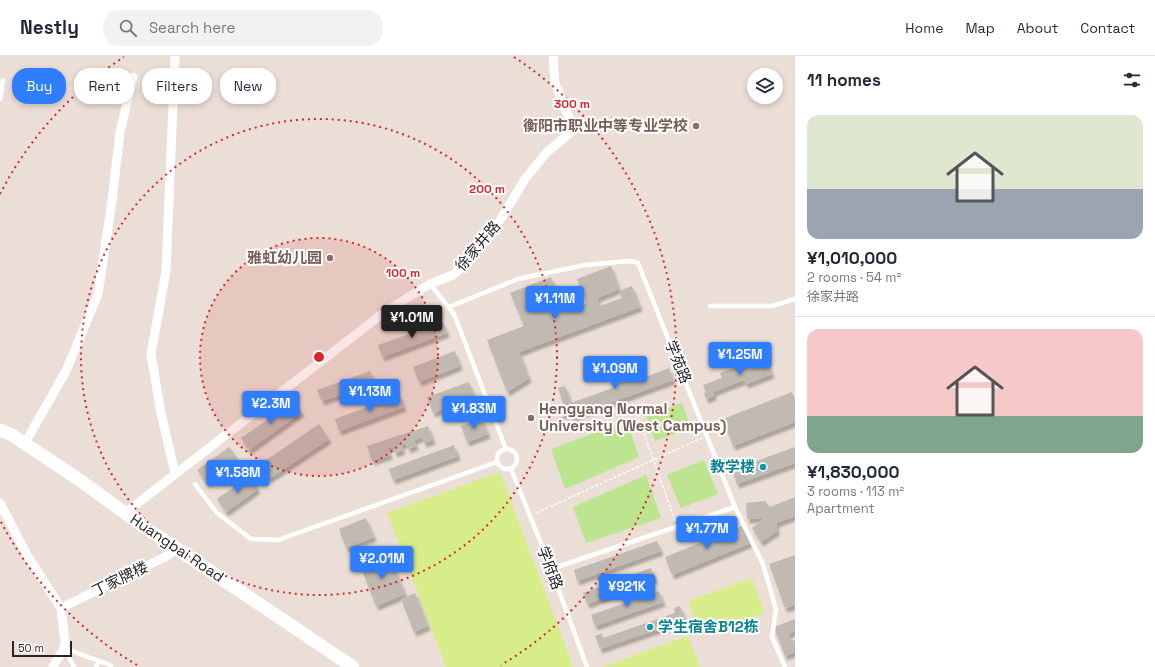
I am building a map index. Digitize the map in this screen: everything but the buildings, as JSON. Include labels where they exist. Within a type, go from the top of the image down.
[{"type":"main road","name":"Huangbai Road","points":[[0,430],[25,443],[81,480],[125,513],[353,667]]},
{"type":"street","points":[[175,56],[166,271],[151,354],[161,413],[175,473]]},
{"type":"street","name":"徐家井路","points":[[125,513],[386,311],[430,284],[454,275],[470,259],[499,222],[525,179],[547,152],[571,132],[573,126],[555,83],[553,56]]},
{"type":"street","points":[[25,443],[66,371],[98,294],[112,201],[120,132],[127,104]]},
{"type":"street","points":[[0,503],[27,555],[61,608],[65,642],[64,648],[53,667]]},
{"type":"street","name":"丁家牌楼","points":[[61,608],[167,556],[177,548]]},
{"type":"lane","points":[[0,99],[3,80]]},
{"type":"lane","name":"学苑路","points":[[449,307],[518,280],[585,265],[630,261],[638,263],[735,507],[762,564],[776,609],[772,637],[785,667]]},
{"type":"lane","points":[[430,284],[454,314],[506,449]]},
{"type":"lane","points":[[710,306],[772,306],[795,298]]},
{"type":"lane","points":[[506,449],[511,449],[517,456],[517,463],[511,469],[501,468],[497,462],[498,454],[502,450],[506,449]]},
{"type":"lane","points":[[196,484],[216,513],[251,539],[278,540],[497,462]]},
{"type":"lane","name":"学府路","points":[[511,469],[551,569],[587,667]]},
{"type":"lane","points":[[551,569],[735,507]]},
{"type":"lane","points":[[64,648],[110,665],[111,667]]},
{"type":"lane","points":[[64,648],[74,667]]},
{"type":"lane","points":[[96,667],[99,661]]},
{"type":"path","points":[[634,405],[677,526]]},
{"type":"path","points":[[530,515],[707,436]]},
{"type":"green space","points":[[682,403],[691,428],[655,441],[646,416]]},
{"type":"green space","points":[[627,421],[639,457],[565,489],[551,449]]},
{"type":"green space","points":[[704,460],[718,494],[681,508],[667,475]]},
{"type":"green space","points":[[500,472],[573,666],[571,667],[446,667],[387,513]]},
{"type":"green space","points":[[646,475],[661,518],[586,543],[573,507]]},
{"type":"green space","points":[[752,578],[765,613],[701,636],[688,601]]},
{"type":"green space","points":[[688,636],[700,667],[602,667]]},
{"type":"place","name":"衡阳市职业中等专业学校","points":[[696,126]]},
{"type":"place","name":"雅虹幼儿园","points":[[330,258]]},
{"type":"place","name":"Hengyang Normal University (West Campus)","points":[[531,418]]},
{"type":"place","name":"教学楼","points":[[763,467]]},
{"type":"place","name":"学生宿舍B12栋","points":[[650,627]]}]
